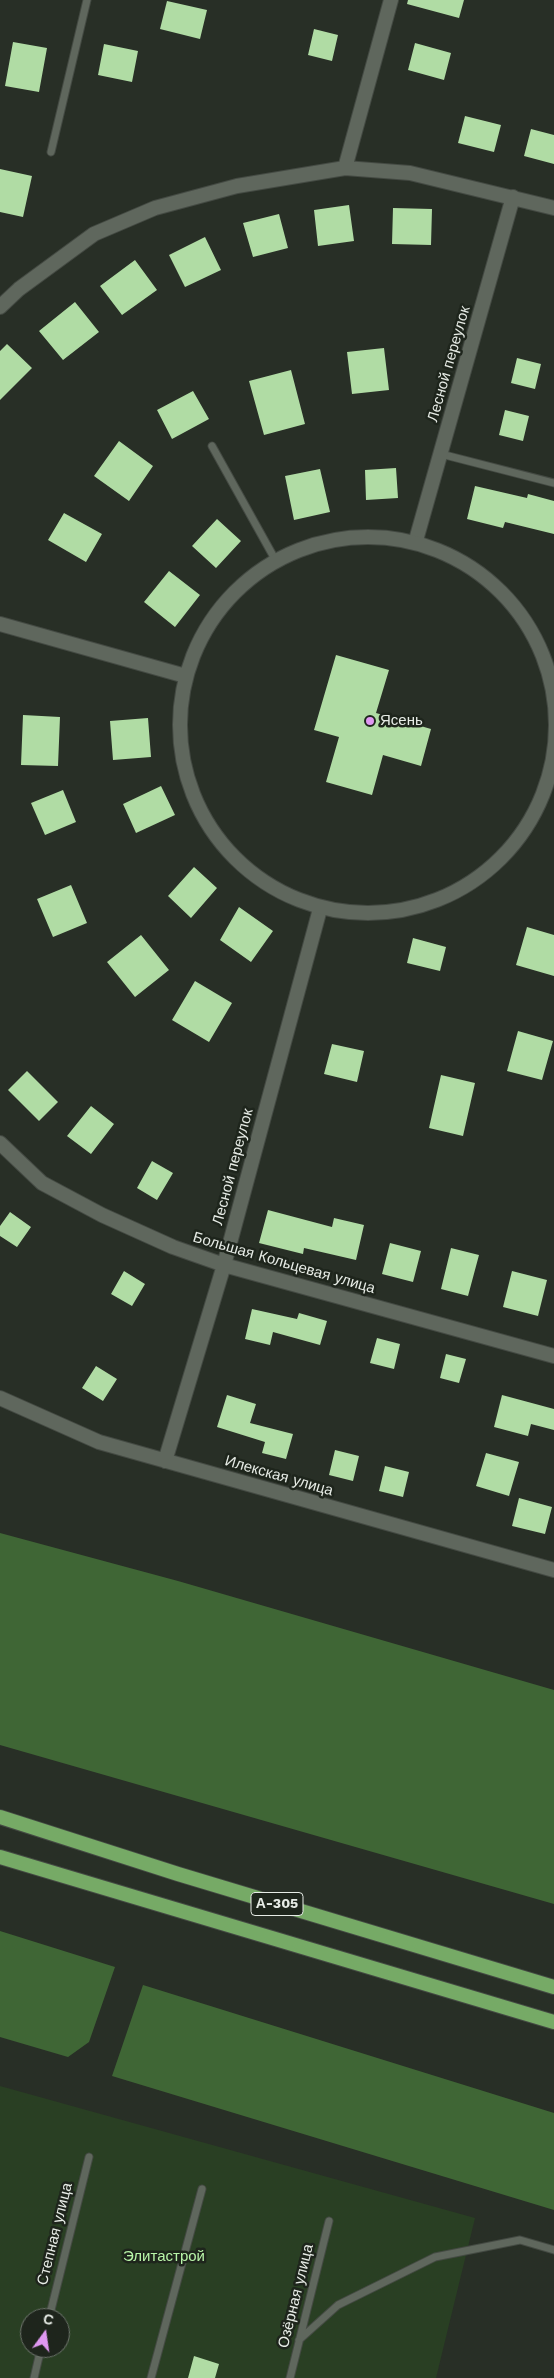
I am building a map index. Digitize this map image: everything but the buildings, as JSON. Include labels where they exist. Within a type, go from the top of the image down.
[{"type":"highway","name":"А-305","points":[[0,1817],[178,1874],[554,1987]]},
{"type":"highway","name":"А-305","points":[[0,1857],[554,2022]]},
{"type":"street","points":[[345,168],[391,0]]},
{"type":"street","points":[[0,307],[19,290],[94,234],[155,208],[237,186],[345,168],[410,173],[554,208]]},
{"type":"street","name":"Лесной переулок","points":[[416,540],[513,197]]},
{"type":"street","points":[[372,536],[416,540],[445,552],[490,579],[518,612],[535,640],[553,700],[553,777],[529,824],[505,854],[460,890],[413,910],[353,913],[320,909],[264,883],[224,847],[194,800],[180,740],[179,702],[182,676],[196,645],[219,609],[258,572],[276,562],[292,552],[324,542],[372,536]]},
{"type":"street","points":[[0,624],[182,676]]},
{"type":"street","name":"Лесной переулок","points":[[165,1461],[224,1265],[320,909]]},
{"type":"street","name":"Большая Кольцевая улица","points":[[0,1143],[42,1183],[102,1215],[173,1247],[224,1265],[554,1356]]},
{"type":"street","name":"Илекская улица","points":[[0,1398],[99,1442],[554,1570]]},
{"type":"lane","points":[[51,152],[87,0]]},
{"type":"lane","points":[[212,446],[276,562]]},
{"type":"lane","points":[[441,454],[554,483]]},
{"type":"lane","name":"Степная улица","points":[[52,2308],[89,2158]]},
{"type":"lane","points":[[151,2378],[202,2189]]},
{"type":"lane","name":"Озёрная улица","points":[[290,2378],[329,2221]]},
{"type":"lane","points":[[299,2340],[338,2305],[435,2257],[520,2240],[554,2250]]},
{"type":"lane","points":[[34,2378],[39,2358]]},
{"type":"green space","points":[[0,1533],[178,1581],[554,1690],[554,1904],[0,1745]]},
{"type":"green space","points":[[0,1931],[115,1967],[89,2042],[68,2057],[0,2037]]},
{"type":"green space","points":[[143,1985],[554,2113],[554,2210],[112,2076]]},
{"type":"green space","name":"Элитастрой","points":[[0,2086],[475,2218],[436,2378],[0,2378]]},
{"type":"place","name":"Ясень","points":[[370,721]]}]
